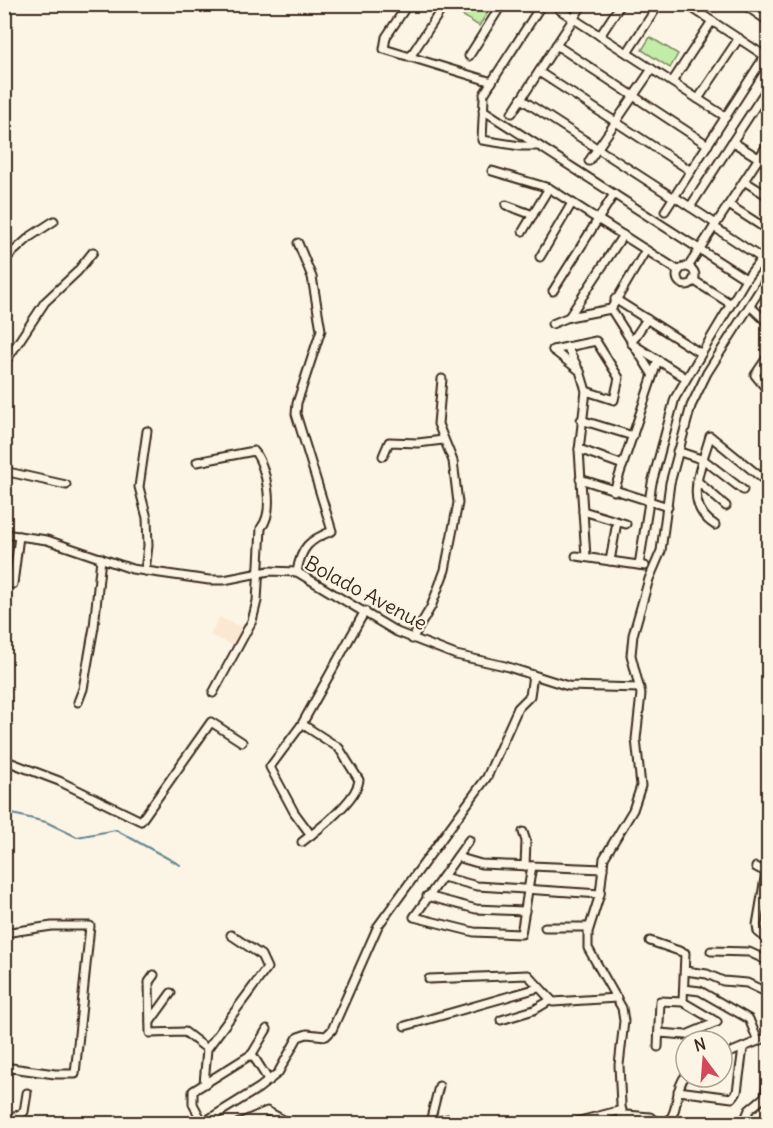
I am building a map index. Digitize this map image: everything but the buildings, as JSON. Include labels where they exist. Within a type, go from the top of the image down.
[{"type":"street","points":[[408,4],[386,37],[384,49],[492,82]]},
{"type":"street","points":[[410,57],[445,4]]},
{"type":"street","points":[[539,146],[520,146],[482,140],[484,96],[542,4]]},
{"type":"street","points":[[512,112],[582,4]]},
{"type":"street","points":[[600,36],[621,4]]},
{"type":"street","points":[[627,53],[658,4]]},
{"type":"street","points":[[743,4],[768,21]]},
{"type":"street","points":[[665,211],[676,199],[691,171],[767,54],[687,5]]},
{"type":"street","points":[[469,56],[498,6]]},
{"type":"street","points":[[557,8],[726,117]]},
{"type":"street","points":[[672,82],[711,21]]},
{"type":"street","points":[[699,99],[739,38]]},
{"type":"street","points":[[556,45],[708,145]]},
{"type":"street","points":[[589,160],[652,69]]},
{"type":"street","points":[[539,72],[691,171]]},
{"type":"street","points":[[690,207],[768,87]]},
{"type":"street","points":[[521,99],[690,207],[761,258]]},
{"type":"street","points":[[483,110],[746,279]]},
{"type":"street","points":[[733,141],[768,164]]},
{"type":"street","points":[[688,267],[694,273],[693,280],[688,284],[681,283],[677,276],[679,271],[688,267],[768,144]]},
{"type":"street","points":[[492,171],[549,188],[679,271]]},
{"type":"street","points":[[744,181],[768,196]]},
{"type":"street","points":[[523,231],[549,188]]},
{"type":"street","points":[[553,291],[614,194]]},
{"type":"street","points":[[540,257],[572,203]]},
{"type":"street","points":[[506,205],[533,215]]},
{"type":"street","points":[[729,205],[768,230]]},
{"type":"street","points":[[4,260],[31,236],[54,221]]},
{"type":"street","points":[[569,317],[623,235]]},
{"type":"street","points":[[297,572],[300,554],[307,543],[332,531],[296,414],[297,403],[321,330],[312,277],[298,243]]},
{"type":"street","points":[[610,309],[646,250]]},
{"type":"street","points":[[576,556],[642,566],[649,502],[675,398],[746,279],[768,250]]},
{"type":"street","points":[[4,364],[45,302],[77,272],[93,252]]},
{"type":"street","points":[[622,1124],[624,1113],[620,1065],[624,1021],[617,998],[588,948],[589,927],[600,894],[609,846],[633,810],[640,792],[636,739],[640,688],[631,644],[649,579],[661,551],[677,451],[691,406],[707,373],[768,279]]},
{"type":"street","points":[[693,280],[731,304]]},
{"type":"street","points":[[615,299],[700,353]]},
{"type":"street","points":[[750,306],[768,323]]},
{"type":"street","points":[[552,324],[569,317],[610,309]]},
{"type":"street","points":[[610,309],[652,374]]},
{"type":"street","points":[[631,343],[646,319]]},
{"type":"street","points":[[580,371],[553,350],[596,341],[619,378],[614,400],[586,391]]},
{"type":"street","points":[[631,343],[686,378]]},
{"type":"street","points":[[567,347],[580,371],[586,391],[579,449],[586,557]]},
{"type":"street","points":[[768,356],[755,375],[768,392]]},
{"type":"street","points":[[614,491],[658,360]]},
{"type":"street","points":[[412,639],[431,607],[445,570],[458,502],[454,467],[442,440],[438,407],[442,379]]},
{"type":"street","points":[[581,420],[633,436]]},
{"type":"street","points":[[145,571],[148,546],[147,518],[139,487],[147,431]]},
{"type":"street","points":[[715,525],[704,516],[695,496],[710,436],[768,483]]},
{"type":"street","points":[[383,456],[389,442],[418,444],[442,440]]},
{"type":"street","points":[[579,449],[623,465]]},
{"type":"street","points":[[677,451],[704,460],[743,490]]},
{"type":"street","points":[[197,462],[249,452],[256,453],[269,506],[269,518],[261,528],[257,602],[252,621],[213,693]]},
{"type":"street","points":[[4,471],[66,485]]},
{"type":"street","points":[[580,480],[668,507]]},
{"type":"street","points":[[697,481],[726,506]]},
{"type":"street","points":[[583,510],[626,524]]},
{"type":"street","points":[[610,561],[617,522]]},
{"type":"street","name":"Bolado Avenue","points":[[4,534],[47,540],[145,571],[209,580],[224,580],[285,570],[297,572],[412,639],[456,655],[568,686],[640,688]]},
{"type":"street","points":[[13,584],[19,536]]},
{"type":"street","points":[[78,702],[83,689],[94,627],[101,558]]},
{"type":"street","points":[[311,835],[270,767],[302,724],[365,611]]},
{"type":"street","points":[[267,1029],[252,1054],[192,1094],[193,1104],[202,1123],[278,1073],[298,1037],[307,1034],[326,1036],[332,1029],[378,926],[487,777],[518,708],[530,696],[533,675]]},
{"type":"street","points":[[4,760],[58,781],[141,821],[211,722],[242,742]]},
{"type":"street","points":[[302,724],[339,748],[359,780],[358,786],[342,807],[302,842]]},
{"type":"street","points":[[468,840],[414,917],[474,932],[521,934],[528,890],[526,841],[522,832]]},
{"type":"street","points":[[457,857],[481,864],[603,869]]},
{"type":"street","points":[[756,867],[767,873],[757,925],[758,932],[768,940]]},
{"type":"street","points":[[443,877],[477,886],[600,894]]},
{"type":"street","points":[[428,896],[476,909],[525,911]]},
{"type":"street","points":[[4,933],[33,927],[90,926],[75,1074],[55,1074],[4,1067]]},
{"type":"street","points":[[545,927],[589,927]]},
{"type":"street","points":[[204,1084],[207,1050],[267,968],[261,955],[231,935]]},
{"type":"street","points":[[650,941],[685,953],[682,1002]]},
{"type":"street","points":[[711,951],[749,952],[768,961]]},
{"type":"street","points":[[685,971],[707,974],[723,981],[747,982],[768,993]]},
{"type":"street","points":[[154,975],[148,982],[150,1033],[185,1032],[207,1050]]},
{"type":"street","points":[[429,980],[528,975],[553,1002],[617,998]]},
{"type":"street","points":[[405,1026],[538,988]]},
{"type":"street","points":[[684,989],[700,991],[749,1019],[758,1041]]},
{"type":"street","points":[[150,1022],[171,993]]},
{"type":"street","points":[[501,1020],[534,1010],[551,1000]]},
{"type":"street","points":[[658,1047],[660,1000],[682,1002],[717,1022],[686,1035],[659,1033]]},
{"type":"street","points":[[734,1051],[768,1037]]},
{"type":"street","points":[[667,1124],[676,1107],[678,1091],[732,1098],[737,1092],[743,1048]]},
{"type":"street","points":[[252,1054],[269,1080]]},
{"type":"street","points":[[743,1124],[749,1110],[767,1095],[768,1075]]},
{"type":"street","points":[[439,1086],[428,1123],[447,1119]]},
{"type":"street","points":[[4,1122],[24,1112],[27,1093]]},
{"type":"street","points":[[237,1124],[267,1111],[291,1124]]},
{"type":"street","points":[[568,1124],[624,1113],[650,1117],[658,1124]]},
{"type":"street","points":[[261,1114],[266,1124]]},
{"type":"shaded area","points":[[219,617],[244,628],[235,646],[210,635]]},
{"type":"green space","points":[[454,4],[475,5],[488,12],[479,26],[451,8]]},
{"type":"green space","points":[[650,37],[678,54],[670,68],[642,50]]},
{"type":"waterway","points":[[4,812],[46,822],[77,837],[116,830],[180,865]]}]
